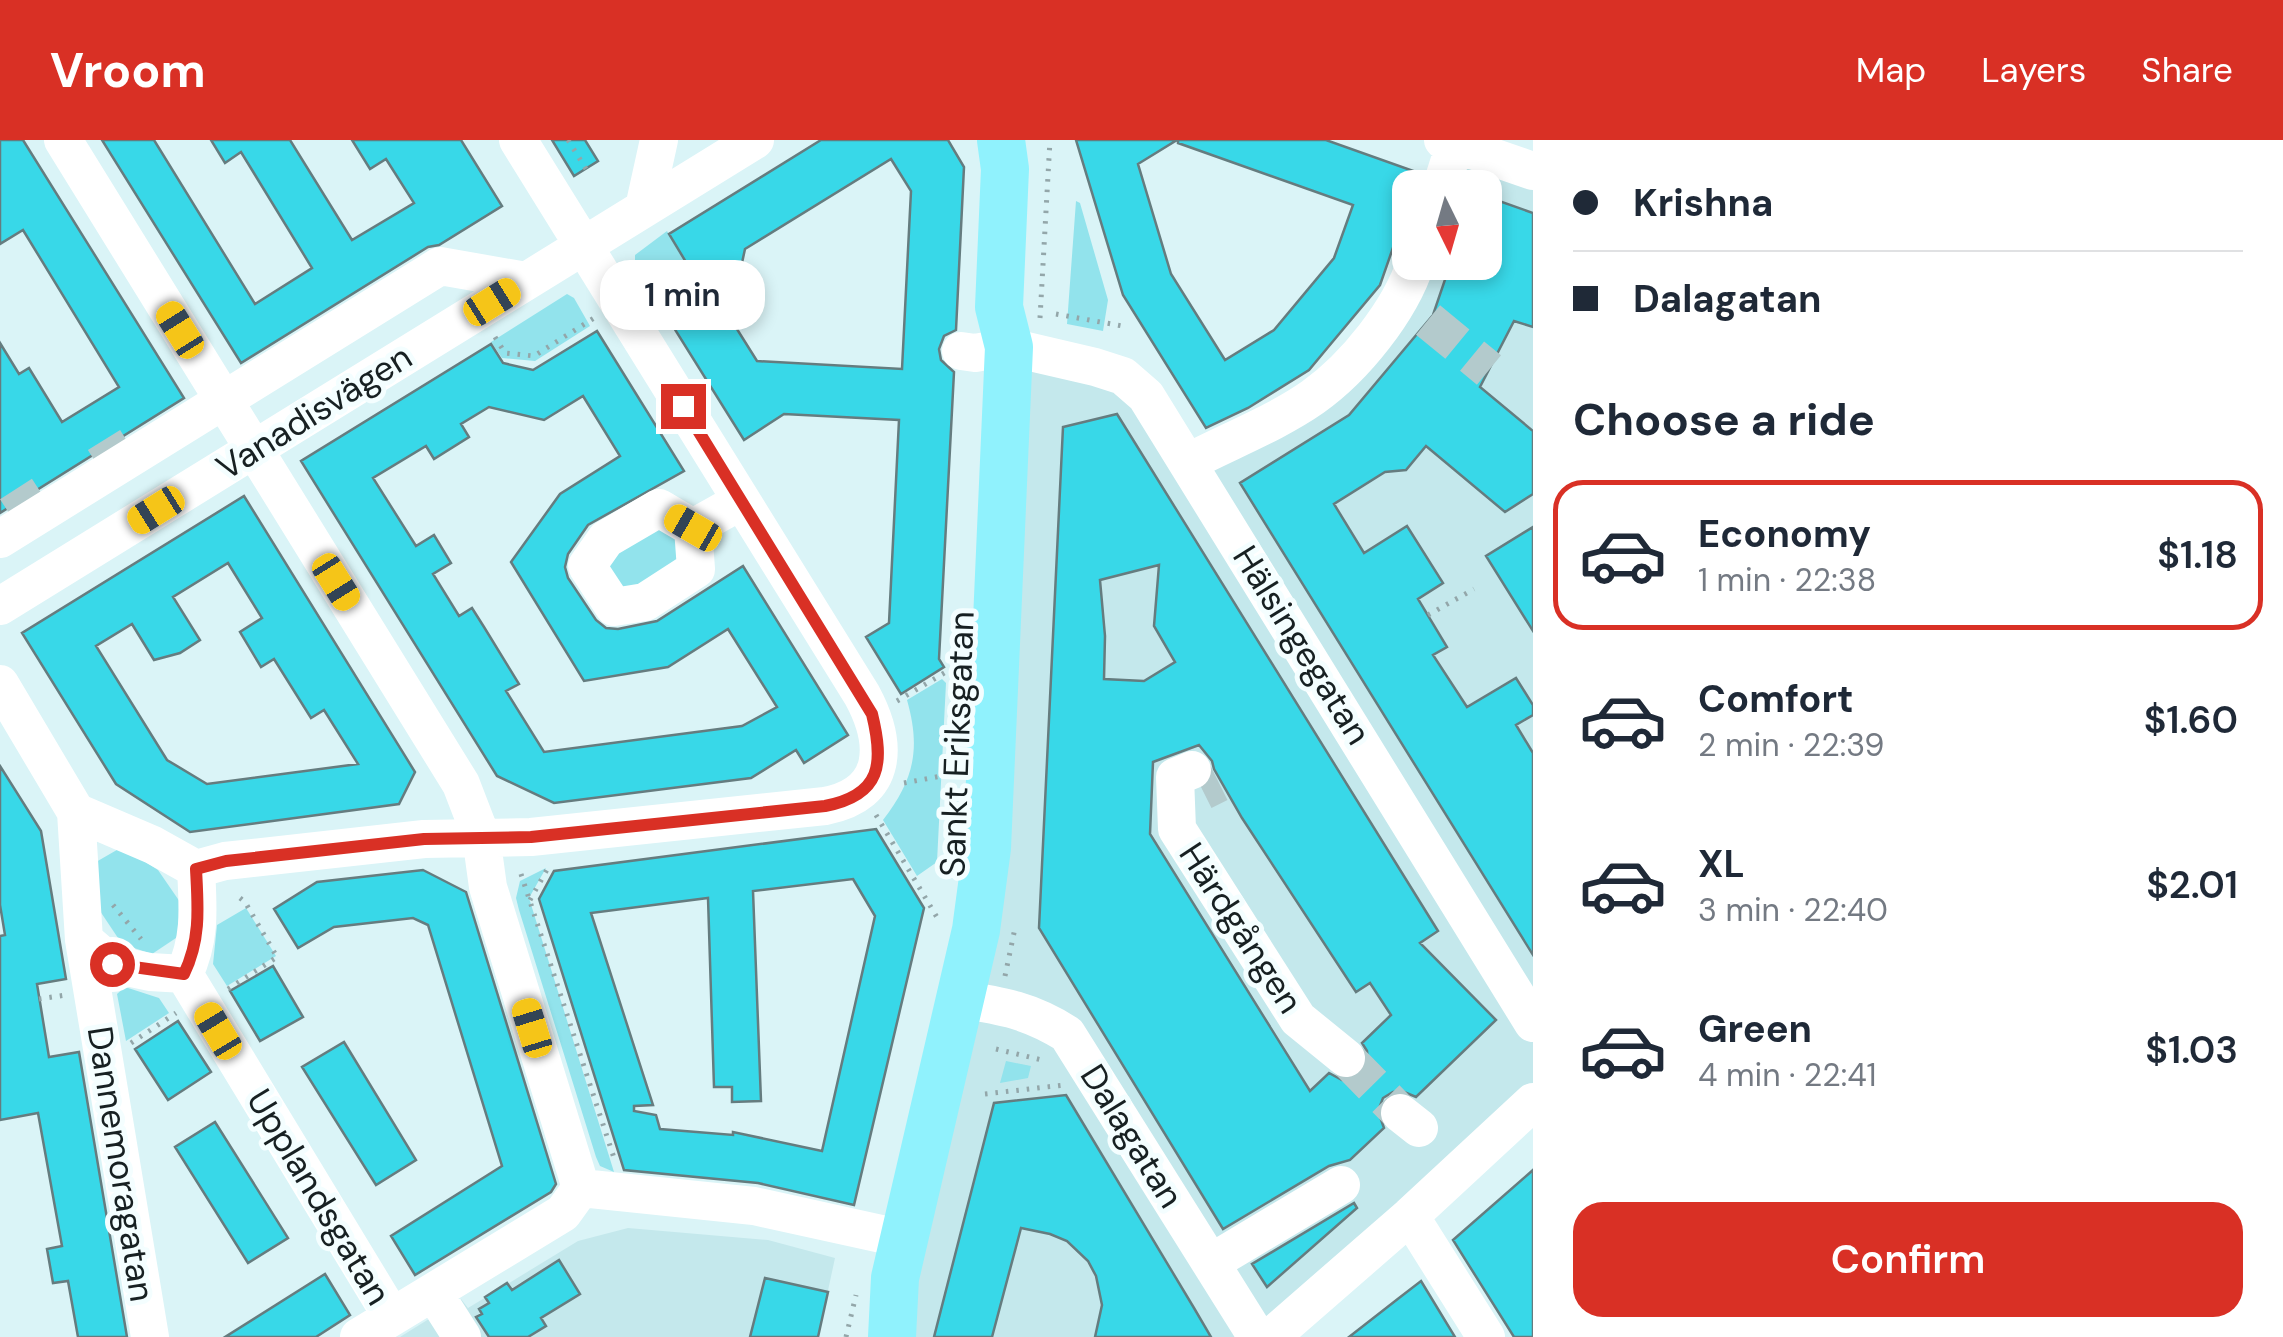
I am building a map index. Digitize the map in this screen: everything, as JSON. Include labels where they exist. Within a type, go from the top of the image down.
[{"type":"main road","name":"Sankt Eriksgatan","points":[[864,1337],[976,930],[987,848],[1008,347],[999,307],[1005,169],[1001,140]]},
{"type":"main road","name":"Sankt Eriksgatan","points":[[1008,347],[1024,306],[1036,140]]},
{"type":"main road","name":"Sankt Eriksgatan","points":[[886,1267],[892,1337]]},
{"type":"street","points":[[62,140],[461,784],[481,836],[488,887],[581,1188],[754,1206],[886,1267]]},
{"type":"street","points":[[0,684],[10,726],[76,812],[196,869],[226,861],[424,839],[531,837],[847,802],[862,792],[874,775],[881,752],[872,714],[880,698],[742,501],[518,140]]},
{"type":"street","points":[[644,208],[660,140]]},
{"type":"street","name":"Vanadisvägen","points":[[0,606],[755,140]]},
{"type":"street","points":[[1444,170],[1449,142],[1533,171]]},
{"type":"street","name":"Vanadisvägen","points":[[0,539],[32,513],[117,460],[224,401],[440,266],[526,281]]},
{"type":"street","points":[[1189,462],[1314,396],[1415,293]]},
{"type":"street","name":"Hälsingegatan","points":[[961,351],[1008,347],[1123,376],[1146,396],[1529,1027]]},
{"type":"street","points":[[693,528],[742,501]]},
{"type":"street","name":"Härdgången","points":[[1187,783],[1176,830],[1298,1019],[1346,1058]]},
{"type":"street","name":"Dannemoragatan","points":[[76,812],[84,940],[150,1337]]},
{"type":"street","points":[[84,940],[112,964],[167,973],[194,954],[199,921],[196,869]]},
{"type":"street","name":"Upplandsgatan","points":[[167,973],[392,1316]]},
{"type":"street","name":"Dalagatan","points":[[958,999],[1037,1015],[1067,1034],[1256,1337]]},
{"type":"street","points":[[1270,1337],[1410,1216],[1533,1102]]},
{"type":"street","points":[[1212,1262],[1341,1185]]},
{"type":"street","name":"Upplandsgatan","points":[[359,1337],[562,1213],[581,1188]]},
{"type":"street","points":[[1410,1216],[1486,1337]]},
{"type":"street","points":[[434,1293],[462,1337]]},
{"type":"path","points":[[568,140],[586,168]]},
{"type":"path","points":[[638,284],[676,264],[689,266]]},
{"type":"path","points":[[1056,314],[1128,328]]},
{"type":"path","points":[[494,334],[506,353],[534,356],[596,317]]},
{"type":"path","points":[[1428,615],[1474,589]]},
{"type":"path","points":[[880,698],[951,669]]},
{"type":"path","points":[[901,784],[948,775]]},
{"type":"path","points":[[876,815],[938,919]]},
{"type":"path","points":[[524,910],[550,864]]},
{"type":"path","points":[[521,874],[620,1177]]},
{"type":"path","points":[[78,886],[97,885],[167,973]]},
{"type":"path","points":[[221,993],[277,956],[245,902],[235,894]]},
{"type":"path","points":[[40,1000],[73,994]]},
{"type":"path","points":[[130,1043],[178,1012]]},
{"type":"path","points":[[985,1094],[1066,1085]]},
{"type":"path","points":[[846,1337],[886,1267]]},
{"type":"shaded area","points":[[1456,147],[1533,173],[1533,1111],[1265,1337],[880,1337],[981,929],[1012,351],[1095,369],[1186,465],[1317,392],[1401,280],[1502,280],[1502,170],[1447,170]]},
{"type":"shaded area","points":[[1076,201],[1080,203],[1108,300],[1103,331],[1067,324]]},
{"type":"shaded area","points":[[667,231],[689,267],[651,289],[635,255]]},
{"type":"shaded area","points":[[567,294],[574,298],[590,326],[535,361],[502,358],[491,342]]},
{"type":"shaded area","points":[[658,519],[680,535],[686,565],[618,598],[598,565]]},
{"type":"shaded area","points":[[942,679],[946,683],[937,862],[917,876],[883,820],[902,791],[912,763],[914,734],[907,700]]},
{"type":"shaded area","points":[[122,847],[158,870],[180,902],[179,936],[152,954],[122,944],[98,908],[96,862]]},
{"type":"shaded area","points":[[546,868],[529,898],[614,1172],[600,1166],[596,1157],[516,898],[520,881]]},
{"type":"shaded area","points":[[246,908],[276,956],[227,986],[213,964],[217,925]]},
{"type":"shaded area","points":[[125,987],[159,998],[169,1013],[126,1041],[117,994]]},
{"type":"shaded area","points":[[1006,1061],[1031,1066],[1028,1078],[1000,1083]]},
{"type":"shaded area","points":[[628,1228],[768,1240],[835,1258],[818,1337],[400,1337],[461,1299],[468,1308],[578,1241]]},
{"type":"building","points":[[0,140],[23,140],[184,398],[0,513],[0,343],[19,374],[29,368],[62,422],[119,387],[23,230],[0,244]]},
{"type":"building","points":[[102,140],[154,140],[255,304],[312,268],[241,152],[225,163],[211,140],[290,140],[352,240],[414,203],[386,159],[370,169],[352,140],[461,140],[502,206],[439,245],[428,247],[241,363]]},
{"type":"building","points":[[552,140],[585,140],[598,161],[574,176]]},
{"type":"building","points":[[821,140],[948,140],[964,167],[956,330],[944,336],[939,349],[941,360],[954,372],[939,659],[944,667],[901,694],[866,637],[889,623],[899,420],[784,414],[744,440],[654,296],[692,272],[669,234]],"holes":[[[891,159],[911,191],[902,369],[757,361],[730,318],[745,249]]]},
{"type":"building","points":[[1076,140],[1177,140],[1138,164],[1171,274],[1225,360],[1274,330],[1334,258],[1353,205],[1178,140],[1326,140],[1411,170],[1392,170],[1392,251],[1380,285],[1309,370],[1248,408],[1206,428],[1123,295]]},
{"type":"building","points":[[1502,202],[1533,213],[1533,327],[1514,321],[1480,387],[1533,431],[1533,494],[1505,512],[1426,446],[1406,470],[1385,472],[1334,504],[1364,553],[1407,526],[1443,583],[1418,599],[1447,647],[1433,655],[1467,707],[1516,678],[1533,705],[1533,715],[1516,725],[1533,753],[1533,955],[1240,483],[1349,415],[1433,315],[1445,280],[1502,280]]},
{"type":"building","points":[[597,331],[684,471],[588,525],[568,554],[568,578],[596,620],[606,628],[618,629],[657,621],[743,566],[848,735],[804,763],[796,750],[751,778],[554,803],[497,776],[301,461],[491,344],[503,363],[533,370]],"holes":[[[583,396],[620,456],[560,494],[511,562],[584,681],[668,667],[728,629],[777,707],[742,726],[544,752],[506,691],[519,684],[484,627],[472,608],[459,616],[433,574],[451,563],[434,535],[416,546],[373,478],[426,446],[434,459],[469,437],[461,424],[489,407],[544,420]]]},
{"type":"building","points":[[1117,414],[1438,931],[1420,943],[1496,1020],[1416,1097],[1402,1091],[1383,1098],[1378,1111],[1384,1128],[1350,1160],[1329,1166],[1223,1229],[1039,928],[1063,427]],"holes":[[[1159,565],[1154,626],[1175,662],[1144,681],[1104,679],[1100,580]],[[1199,745],[1356,992],[1370,983],[1391,1015],[1362,1043],[1368,1062],[1355,1079],[1342,1080],[1329,1073],[1310,1091],[1150,834],[1153,762]]]},
{"type":"building","points":[[244,496],[415,772],[399,804],[190,832],[116,784],[22,633]],"holes":[[[228,563],[262,618],[240,632],[261,667],[274,659],[311,718],[324,710],[358,764],[207,784],[167,760],[96,646],[132,624],[154,660],[180,653],[200,640],[173,597]]]},
{"type":"building","points":[[1533,527],[1533,631],[1486,556]]},
{"type":"building","points":[[0,766],[41,831],[66,979],[37,984],[49,1057],[79,1052],[127,1337],[78,1337],[68,1281],[53,1283],[47,1249],[62,1246],[38,1113],[0,1120],[0,936],[5,935],[0,905]]},
{"type":"building","points":[[876,829],[924,908],[854,1205],[758,1183],[624,1170],[539,899],[554,871]],"holes":[[[853,879],[875,916],[822,1151],[733,1132],[660,1129],[656,1115],[634,1111],[634,1106],[653,1105],[591,913],[708,898],[714,1087],[732,1087],[732,1102],[761,1101],[753,891]]]},
{"type":"building","points":[[423,870],[466,892],[556,1184],[551,1192],[415,1275],[391,1236],[502,1166],[428,925],[413,918],[334,927],[298,948],[274,909],[317,882]]},
{"type":"building","points":[[273,966],[303,1017],[260,1041],[230,991]]},
{"type":"building","points":[[178,1021],[211,1072],[168,1100],[135,1049]]},
{"type":"building","points":[[344,1042],[416,1160],[376,1185],[302,1067]]},
{"type":"building","points":[[1066,1095],[1211,1337],[1095,1337],[1102,1305],[1096,1276],[1088,1261],[1067,1241],[1021,1228],[992,1337],[934,1337],[994,1103]]},
{"type":"building","points":[[215,1122],[288,1238],[248,1263],[175,1147]]},
{"type":"building","points":[[1533,1170],[1533,1337],[1514,1337],[1453,1240]]},
{"type":"building","points":[[1354,1203],[1357,1208],[1267,1287],[1252,1264]]},
{"type":"building","points":[[559,1260],[580,1294],[541,1318],[546,1326],[528,1337],[489,1337],[476,1317],[482,1314],[479,1309],[489,1303],[485,1297],[507,1283],[512,1290]]},
{"type":"building","points":[[325,1274],[350,1315],[316,1337],[225,1337]]},
{"type":"building","points":[[765,1278],[828,1292],[818,1337],[750,1337]]},
{"type":"building","points":[[1421,1281],[1455,1337],[1349,1337],[1399,1298]]},
{"type":"tunnel","points":[[1428,320],[1489,370]]},
{"type":"tunnel","points":[[104,440],[114,456]]},
{"type":"tunnel","points":[[16,489],[29,509]]},
{"type":"tunnel","points":[[1203,791],[1219,783]]},
{"type":"tunnel","points":[[1346,1058],[1400,1113]]},
{"type":"route","points":[[112,964],[184,974],[194,954],[199,921],[196,869],[226,861],[424,839],[531,837],[825,806],[847,802],[862,792],[874,775],[881,752],[872,714],[683,406]]}]
